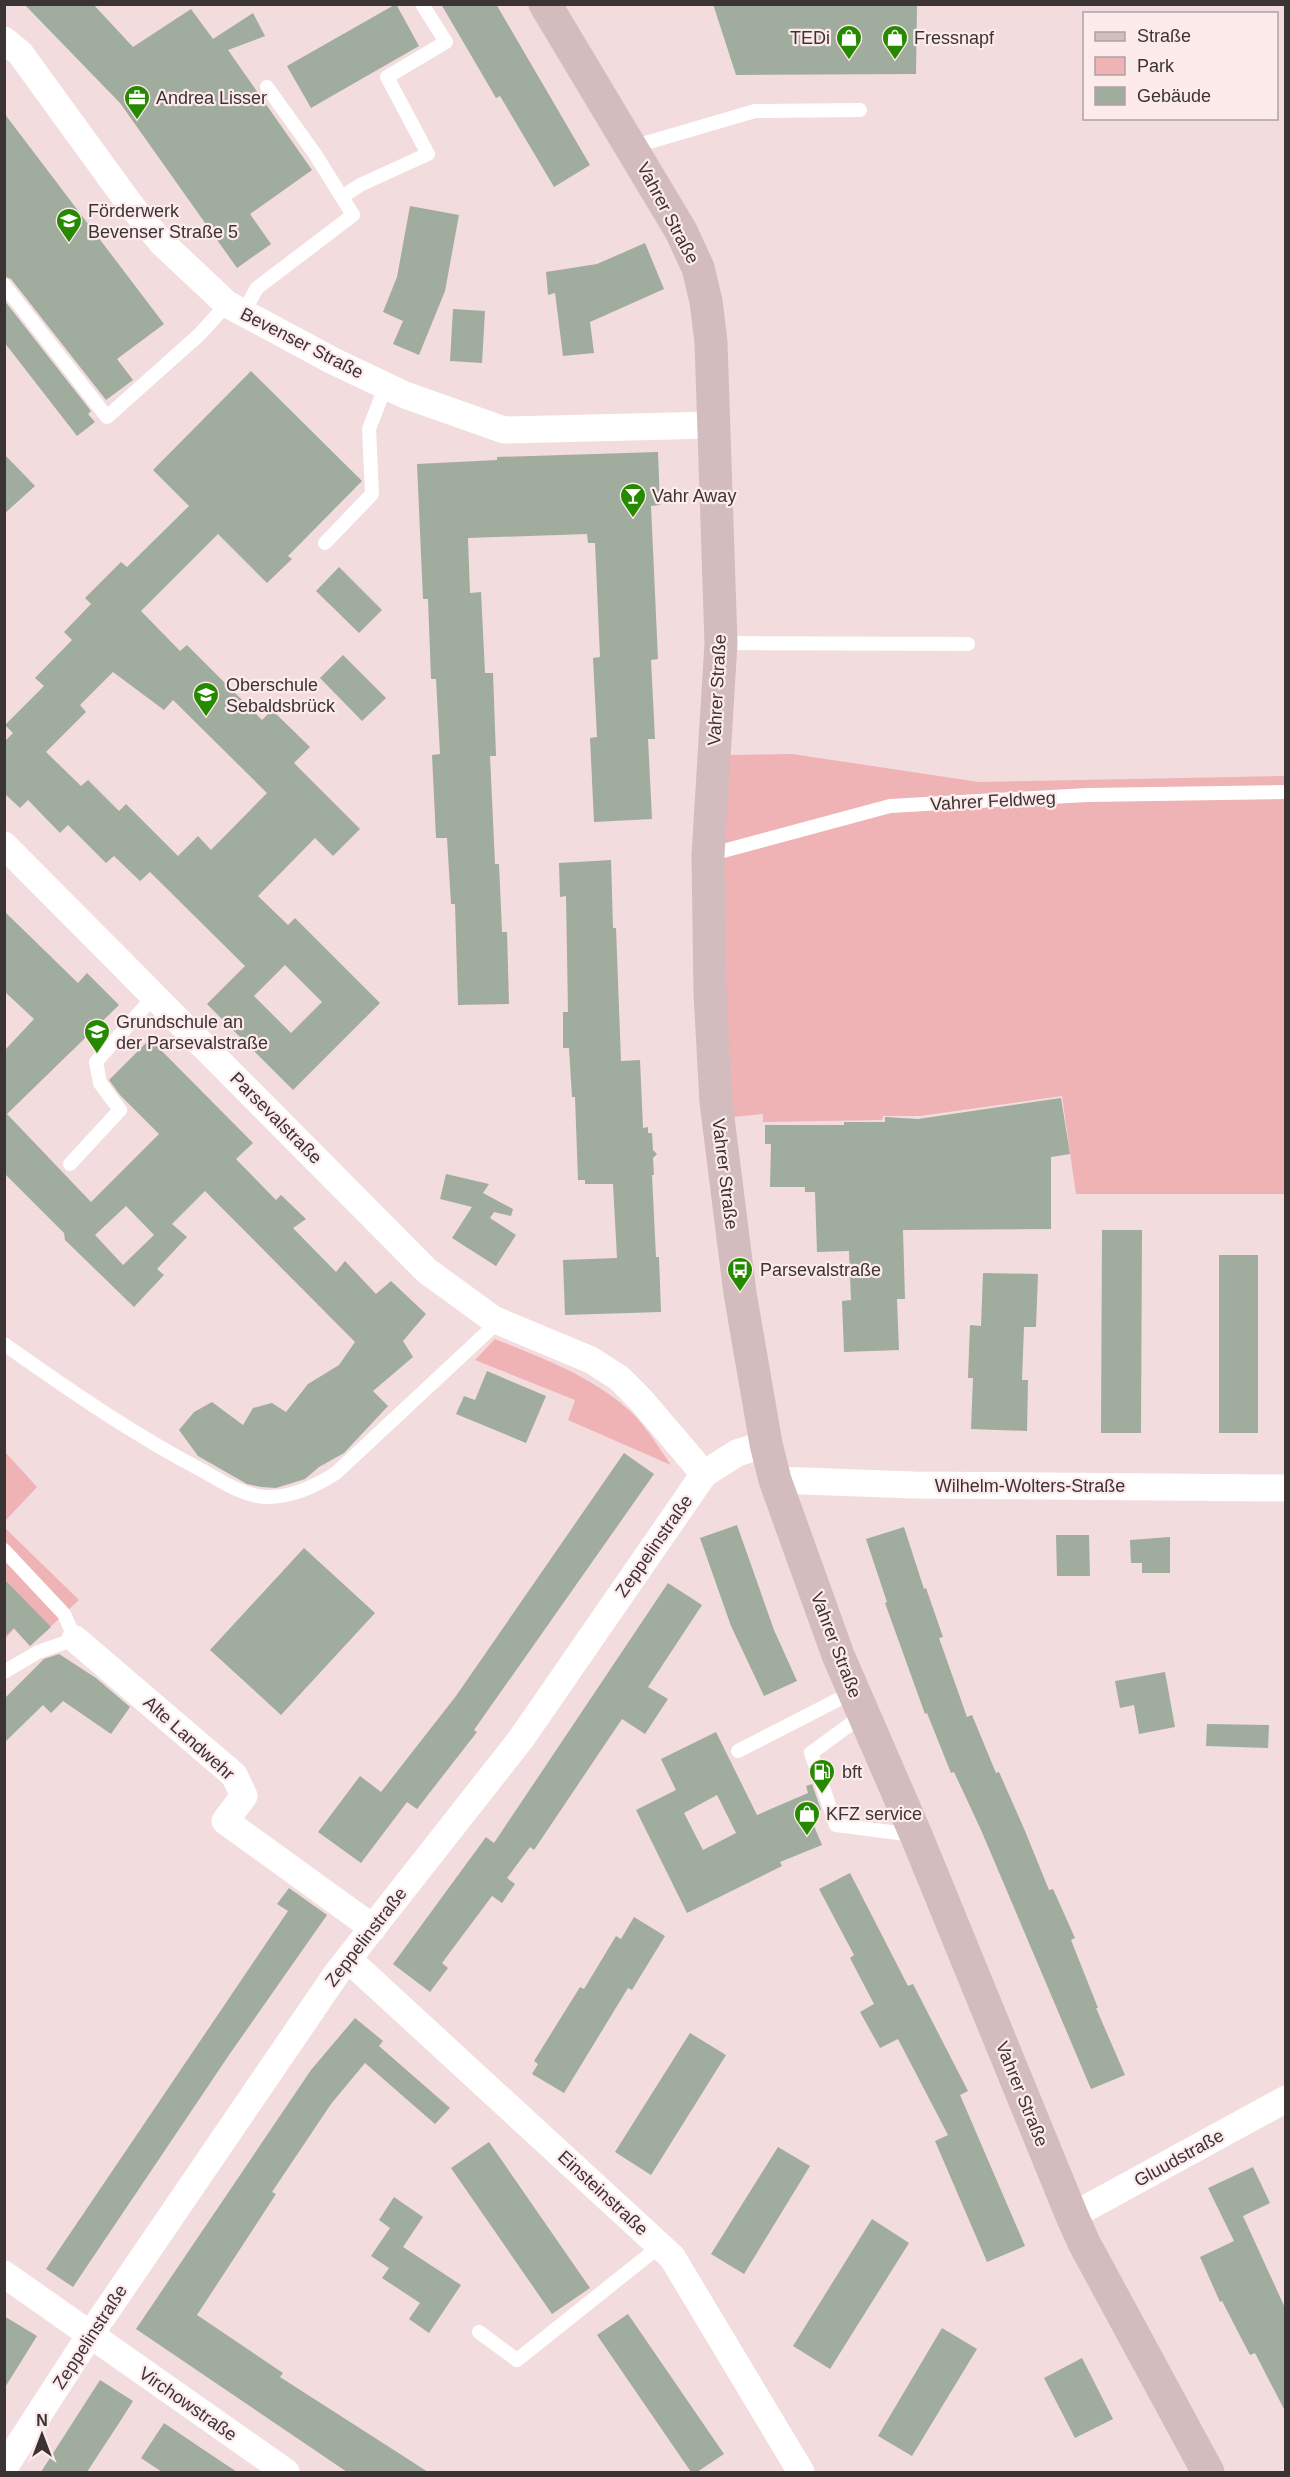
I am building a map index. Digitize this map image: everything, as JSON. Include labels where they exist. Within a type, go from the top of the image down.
[{"type":"main road","name":"Vahrer Straße","points":[[545,4],[681,231],[698,268],[706,301],[711,342],[721,643],[708,855],[710,993],[716,1102],[740,1293],[766,1444],[775,1480],[838,1655],[916,1835],[1072,2216],[1084,2243],[1208,2472]]},
{"type":"street","name":"Bevenser Straße","points":[[4,40],[20,52],[129,203],[162,243],[235,308],[333,361],[405,395],[504,430],[714,425]]},
{"type":"street","name":"Parsevalstraße","points":[[4,845],[426,1271],[499,1321],[591,1360],[619,1378],[641,1400],[704,1474]]},
{"type":"street","name":"Zeppelinstraße","points":[[4,2468],[90,2335],[348,1959],[521,1739],[704,1474],[737,1453],[766,1444]]},
{"type":"street","name":"Wilhelm-Wolters-Straße","points":[[775,1480],[914,1485],[1286,1488]]},
{"type":"street","name":"Alte Landwehr","points":[[75,1639],[234,1775],[244,1796],[225,1821],[373,1928]]},
{"type":"street","name":"Einsteinstraße","points":[[348,1959],[675,2261],[801,2472]]},
{"type":"street","name":"Gluudstraße","points":[[1072,2216],[1286,2099]]},
{"type":"street","name":"Virchowstraße","points":[[4,2274],[286,2472]]},
{"type":"lane","points":[[342,197],[360,185],[428,154],[387,77],[446,42],[422,4]]},
{"type":"lane","points":[[4,285],[107,417],[200,334],[353,215],[315,154],[267,87]]},
{"type":"lane","points":[[632,147],[754,111],[860,110]]},
{"type":"lane","points":[[325,543],[372,495],[369,429],[386,385]]},
{"type":"lane","points":[[721,643],[968,644]]},
{"type":"lane","name":"Vahrer Feldweg","points":[[708,855],[890,807],[1087,795],[1286,792]]},
{"type":"lane","points":[[70,1164],[120,1110],[100,1083],[96,1062],[154,996]]},
{"type":"lane","points":[[4,1344],[156,1447],[240,1491],[268,1497],[311,1489],[336,1473],[499,1321]]},
{"type":"lane","points":[[4,1551],[64,1614],[75,1639],[38,1652],[4,1672]]},
{"type":"lane","points":[[738,1751],[858,1703]]},
{"type":"lane","points":[[858,1703],[811,1753],[836,1825],[916,1835]]},
{"type":"lane","points":[[479,2332],[517,2360],[660,2246]]},
{"type":"green space","points":[[792,754],[979,782],[1285,776],[1285,1194],[1076,1194],[1062,1096],[920,1116],[883,1116],[882,1120],[763,1122],[763,1114],[733,1117],[726,994],[722,755]]},
{"type":"green space","points":[[495,1339],[568,1370],[617,1400],[643,1425],[671,1465],[568,1420],[575,1400],[475,1360]]},
{"type":"green space","points":[[5,1452],[37,1487],[5,1521]]},
{"type":"green space","points":[[4,1527],[79,1600],[30,1646],[14,1629],[5,1639]]},
{"type":"building","points":[[24,4],[93,4],[133,47],[191,9],[213,39],[253,13],[265,36],[228,50],[312,170],[250,214],[271,244],[237,268],[120,103]]},
{"type":"building","points":[[396,4],[419,46],[311,108],[287,66]]},
{"type":"building","points":[[441,4],[496,4],[590,165],[554,187],[500,96],[496,98]]},
{"type":"building","points":[[713,4],[917,4],[916,74],[736,75]]},
{"type":"building","points":[[4,113],[164,324],[117,359],[133,380],[106,400],[11,279],[4,276]]},
{"type":"building","points":[[410,206],[459,215],[445,291],[419,355],[393,344],[403,321],[383,312],[397,277]]},
{"type":"building","points":[[645,243],[664,289],[590,322],[594,353],[563,356],[555,293],[548,295],[546,272],[597,264]]},
{"type":"building","points":[[4,300],[91,411],[88,414],[95,422],[77,436],[4,342]]},
{"type":"building","points":[[453,309],[485,311],[482,363],[450,361]]},
{"type":"building","points":[[251,371],[362,481],[288,556],[292,559],[267,583],[218,534],[141,611],[180,651],[187,645],[262,720],[272,710],[310,747],[294,763],[360,829],[333,856],[315,838],[258,896],[288,925],[295,918],[380,1003],[293,1090],[207,1004],[245,966],[150,872],[140,881],[114,856],[106,863],[68,825],[60,833],[28,800],[20,808],[4,793],[4,742],[13,733],[5,725],[44,686],[35,678],[72,640],[64,632],[91,604],[85,598],[121,562],[127,567],[189,506],[153,470]],"holes":[[[113,672],[164,710],[173,700],[267,793],[211,850],[198,836],[178,856],[126,804],[119,811],[88,780],[81,786],[46,752],[86,712],[80,705]],[[285,965],[322,1002],[291,1033],[254,996]]]},
{"type":"building","points":[[658,452],[660,505],[651,506],[658,659],[651,660],[655,739],[648,739],[652,819],[594,822],[590,738],[597,737],[593,658],[600,657],[595,543],[588,543],[587,534],[468,538],[470,593],[481,592],[485,673],[493,673],[496,756],[490,756],[495,864],[499,864],[502,932],[507,932],[509,1004],[458,1005],[455,904],[451,904],[447,838],[436,838],[432,755],[440,754],[436,679],[431,679],[428,599],[423,599],[417,464],[497,460],[497,457]]},
{"type":"building","points":[[4,454],[35,486],[4,514]]},
{"type":"building","points":[[339,567],[382,610],[359,633],[316,591]]},
{"type":"building","points":[[343,655],[386,698],[362,721],[320,678]]},
{"type":"building","points":[[611,860],[621,1061],[640,1060],[643,1128],[648,1127],[648,1133],[652,1133],[653,1150],[657,1154],[653,1158],[654,1175],[652,1175],[661,1312],[565,1315],[563,1260],[617,1258],[613,1184],[585,1184],[585,1180],[578,1180],[575,1097],[572,1097],[569,1048],[563,1048],[563,1012],[568,1012],[566,896],[560,897],[559,863]]},
{"type":"building","points":[[4,911],[78,983],[87,973],[119,1005],[7,1114],[91,1202],[159,1134],[120,1095],[109,1080],[150,1039],[253,1143],[236,1159],[276,1200],[281,1195],[306,1219],[293,1228],[336,1272],[345,1261],[376,1294],[391,1281],[426,1314],[403,1341],[413,1357],[373,1391],[388,1406],[344,1453],[319,1467],[305,1479],[276,1488],[247,1484],[198,1456],[179,1430],[194,1412],[212,1402],[243,1425],[253,1408],[272,1403],[286,1412],[308,1384],[339,1365],[355,1342],[205,1191],[172,1224],[187,1237],[157,1269],[164,1275],[134,1307],[65,1240],[64,1233],[4,1173],[4,1051],[34,1019],[4,991]],"holes":[[[126,1206],[154,1235],[123,1265],[95,1235]]]},
{"type":"building","points":[[1061,1098],[1070,1154],[1051,1157],[1051,1229],[903,1230],[905,1299],[897,1299],[899,1350],[844,1352],[842,1301],[851,1300],[849,1251],[817,1252],[815,1192],[805,1192],[805,1187],[770,1187],[771,1144],[765,1144],[765,1125],[844,1125],[844,1122],[885,1122],[885,1117],[918,1119]]},
{"type":"building","points":[[446,1174],[489,1184],[483,1193],[513,1209],[511,1216],[494,1212],[490,1218],[516,1235],[496,1266],[452,1238],[472,1207],[440,1199]]},
{"type":"building","points":[[1102,1230],[1142,1230],[1141,1433],[1101,1433]]},
{"type":"building","points":[[1219,1255],[1258,1255],[1258,1433],[1219,1433]]},
{"type":"building","points":[[983,1273],[1038,1274],[1036,1327],[1024,1327],[1022,1380],[1028,1380],[1027,1431],[971,1429],[973,1378],[968,1378],[970,1325],[981,1326]]},
{"type":"building","points":[[487,1371],[546,1396],[526,1443],[456,1414],[464,1396],[475,1400]]},
{"type":"building","points":[[624,1453],[654,1474],[474,1730],[477,1732],[417,1809],[407,1802],[361,1863],[318,1832],[360,1776],[381,1792],[456,1696]]},
{"type":"building","points":[[737,1525],[774,1630],[797,1681],[764,1696],[731,1626],[700,1538]]},
{"type":"building","points":[[904,1527],[924,1589],[926,1588],[943,1637],[939,1638],[967,1717],[972,1715],[1049,1890],[1053,1889],[1075,1938],[1071,1940],[1098,2008],[1096,2008],[1125,2075],[1091,2089],[981,1830],[954,1772],[951,1773],[927,1713],[925,1714],[885,1603],[887,1602],[866,1539]]},
{"type":"building","points":[[1056,1535],[1089,1535],[1090,1576],[1057,1576]]},
{"type":"building","points":[[1170,1537],[1170,1573],[1142,1573],[1142,1563],[1131,1563],[1130,1540]]},
{"type":"building","points":[[304,1548],[375,1613],[281,1715],[210,1650]]},
{"type":"building","points":[[4,1579],[51,1627],[30,1646],[14,1628],[4,1637]]},
{"type":"building","points":[[668,1583],[702,1605],[648,1687],[668,1699],[645,1734],[622,1719],[534,1850],[530,1847],[507,1878],[515,1884],[502,1903],[492,1896],[442,1963],[448,1968],[430,1992],[393,1964],[486,1837],[494,1843]]},
{"type":"building","points":[[59,1654],[96,1678],[130,1707],[111,1734],[63,1701],[51,1713],[43,1705],[4,1743],[4,1699],[44,1659]]},
{"type":"building","points":[[1165,1672],[1175,1727],[1139,1734],[1134,1705],[1120,1708],[1115,1681]]},
{"type":"building","points":[[1207,1724],[1269,1725],[1268,1748],[1206,1746]]},
{"type":"building","points":[[716,1732],[757,1815],[808,1793],[806,1786],[812,1784],[821,1810],[809,1814],[822,1845],[780,1862],[782,1866],[687,1913],[636,1810],[676,1790],[661,1759]],"holes":[[[717,1795],[736,1833],[703,1850],[684,1813]]]},
{"type":"building","points":[[850,1873],[908,1986],[913,1984],[968,2091],[960,2095],[1025,2246],[987,2262],[935,2141],[948,2135],[898,2039],[880,2048],[860,2012],[874,2004],[850,1958],[854,1955],[819,1889]]},
{"type":"building","points":[[289,1888],[327,1915],[229,2055],[73,2287],[46,2269],[288,1911],[277,1904]]},
{"type":"building","points":[[634,1917],[665,1936],[632,1990],[628,1988],[564,2093],[532,2074],[538,2064],[534,2061],[580,1987],[584,1989],[616,1936],[621,1939]]},
{"type":"building","points":[[355,2018],[383,2041],[379,2046],[450,2108],[435,2124],[365,2063],[331,2104],[272,2192],[276,2194],[197,2315],[283,2373],[280,2377],[428,2472],[347,2472],[136,2329],[311,2070]]},
{"type":"building","points":[[690,2033],[726,2055],[651,2175],[615,2152]]},
{"type":"building","points":[[489,2142],[590,2288],[552,2314],[451,2168]]},
{"type":"building","points":[[778,2147],[810,2166],[744,2274],[711,2254]]},
{"type":"building","points":[[1253,2167],[1270,2203],[1243,2216],[1286,2310],[1286,2413],[1255,2353],[1250,2355],[1222,2301],[1220,2302],[1200,2257],[1234,2241],[1208,2188]]},
{"type":"building","points":[[394,2197],[423,2217],[403,2247],[461,2285],[429,2333],[409,2319],[420,2303],[382,2278],[389,2268],[371,2256],[390,2228],[379,2220]]},
{"type":"building","points":[[872,2219],[909,2243],[830,2369],[793,2346]]},
{"type":"building","points":[[628,2314],[724,2454],[697,2472],[691,2472],[597,2335]]},
{"type":"building","points":[[4,2316],[37,2336],[4,2389]]},
{"type":"building","points":[[942,2328],[977,2349],[912,2456],[878,2436]]},
{"type":"building","points":[[1082,2358],[1113,2419],[1075,2438],[1044,2378]]},
{"type":"building","points":[[100,2380],[133,2401],[121,2420],[87,2472],[41,2472]]},
{"type":"building","points":[[164,2423],[237,2472],[162,2472],[141,2458]]},
{"type":"place","name":"TEDi","points":[[849,61]]},
{"type":"place","name":"Fressnapf","points":[[895,61]]},
{"type":"place","name":"Andrea Lisser","points":[[137,121]]},
{"type":"place","name":"Förderwerk Bevenser Straße 5","points":[[69,244]]},
{"type":"place","name":"Vahr Away","points":[[633,519]]},
{"type":"place","name":"Oberschule Sebaldsbrück","points":[[206,718]]},
{"type":"place","name":"Grundschule an der Parsevalstraße","points":[[97,1055]]},
{"type":"place","name":"Parsevalstraße","points":[[740,1293]]},
{"type":"place","name":"bft","points":[[822,1795]]},
{"type":"place","name":"KFZ service","points":[[807,1837]]}]
